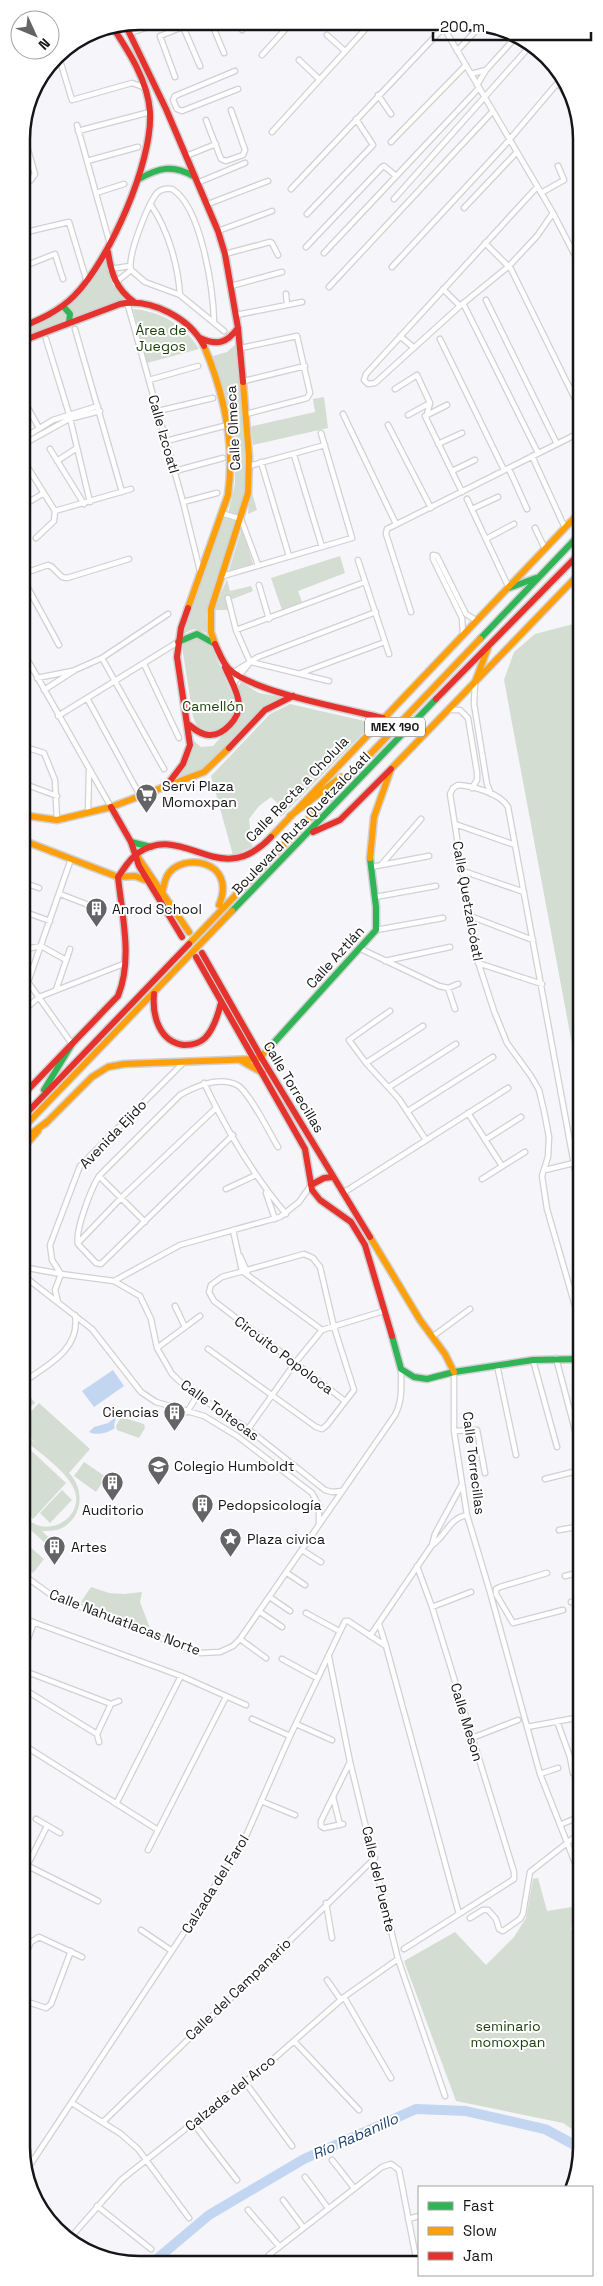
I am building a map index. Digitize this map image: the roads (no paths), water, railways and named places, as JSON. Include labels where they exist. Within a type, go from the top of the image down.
[{"type":"main road","points":[[30,323],[63,306],[87,282],[109,248],[139,179],[146,157],[150,112],[143,87],[128,50],[116,32]]},
{"type":"main road","name":"Calle Olmeca","points":[[130,33],[166,109],[208,204],[218,232],[225,254],[241,348],[249,466],[248,493],[223,576],[210,609],[210,632],[222,661],[233,675],[250,683],[293,696],[383,718]]},
{"type":"main road","points":[[139,179],[166,166],[178,168],[196,180]]},
{"type":"main road","points":[[109,248],[110,269],[115,283],[130,301]]},
{"type":"main road","points":[[30,338],[130,301],[158,308],[172,315],[200,338],[212,344],[221,344],[229,340],[238,328]]},
{"type":"main road","points":[[63,306],[69,311],[69,322]]},
{"type":"main road","points":[[42,318],[46,331]]},
{"type":"main road","name":"Calle Olmeca","points":[[167,785],[183,764],[190,745],[177,657],[178,642],[184,616],[221,513],[231,479],[231,444],[221,396],[200,338]]},
{"type":"main road","name":"Calle Recta a Cholula","points":[[118,877],[136,855],[151,847],[171,845],[232,860],[247,857],[260,849],[573,520]]},
{"type":"main road","name":"Calle Recta a Cholula","points":[[30,1110],[209,920],[573,541]]},
{"type":"main road","name":"Boulevard Ruta Quetzalcóatl","points":[[154,994],[489,644],[573,560]]},
{"type":"main road","points":[[509,588],[539,577]]},
{"type":"main road","name":"Calle Aztlán","points":[[258,1058],[361,949],[376,930],[375,897],[370,867],[372,822],[376,802],[391,769],[573,580]]},
{"type":"main road","points":[[178,642],[186,637],[197,634],[215,644]]},
{"type":"main road","points":[[475,682],[489,644]]},
{"type":"main road","points":[[188,724],[198,733],[210,737],[223,731],[232,722],[239,709],[238,700],[232,687],[233,675]]},
{"type":"main road","points":[[30,817],[57,820],[88,813],[111,807],[204,772],[216,762],[265,710],[293,696]]},
{"type":"main road","points":[[290,816],[359,764]]},
{"type":"main road","points":[[308,834],[340,820],[391,769]]},
{"type":"main road","points":[[111,807],[131,842],[138,866],[182,937]]},
{"type":"main road","points":[[131,842],[151,847]]},
{"type":"main road","points":[[30,843],[118,877],[135,876],[146,880]]},
{"type":"main road","points":[[136,855],[189,932]]},
{"type":"main road","points":[[162,895],[166,876],[173,869],[187,863],[209,865],[221,875],[226,887],[224,896],[209,920]]},
{"type":"main road","points":[[30,1088],[118,996],[126,973],[126,963],[118,877]]},
{"type":"main road","name":"Calle Torrecillas","points":[[202,953],[258,1058],[263,1073],[305,1149],[311,1185]]},
{"type":"main road","name":"Calle Torrecillas","points":[[196,957],[222,1003],[348,1200],[420,1320],[445,1354],[454,1372]]},
{"type":"main road","points":[[154,994],[154,1014],[157,1026],[169,1040],[178,1046],[192,1045],[204,1039],[218,1016],[222,1003]]},
{"type":"main road","points":[[30,1121],[154,994]]},
{"type":"main road","points":[[38,1102],[72,1044]]},
{"type":"main road","points":[[30,1141],[92,1077],[108,1067],[124,1064],[258,1058]]},
{"type":"main road","points":[[240,1060],[263,1073]]},
{"type":"main road","points":[[30,1135],[48,1122]]},
{"type":"main road","points":[[333,1177],[324,1178],[311,1185],[316,1196],[351,1222],[365,1244],[401,1369],[414,1377],[427,1380],[454,1372],[497,1365],[533,1360],[573,1358]]},
{"type":"main road","points":[[335,1211],[344,1206],[348,1200]]},
{"type":"street","points":[[130,33],[139,30]]},
{"type":"street","points":[[171,30],[164,34],[160,40],[175,77]]},
{"type":"street","points":[[185,30],[200,66]]},
{"type":"street","points":[[215,30],[224,53]]},
{"type":"street","points":[[262,55],[285,30]]},
{"type":"street","points":[[272,132],[364,30]]},
{"type":"street","points":[[291,189],[438,30]]},
{"type":"street","points":[[444,30],[553,213],[573,252]]},
{"type":"street","points":[[457,51],[476,31]]},
{"type":"street","points":[[327,35],[345,51]]},
{"type":"street","points":[[324,253],[478,86],[486,70],[512,41]]},
{"type":"street","points":[[394,199],[527,50]]},
{"type":"street","points":[[300,60],[319,79]]},
{"type":"street","points":[[61,63],[72,100],[132,83],[143,87]]},
{"type":"street","points":[[392,142],[466,66]]},
{"type":"street","points":[[471,74],[486,70]]},
{"type":"street","points":[[235,71],[175,96],[174,100],[178,109],[182,111],[238,89]]},
{"type":"street","points":[[392,266],[504,146],[508,138],[557,83]]},
{"type":"street","points":[[378,95],[391,114]]},
{"type":"street","points":[[166,109],[176,105]]},
{"type":"street","points":[[206,120],[223,161],[245,153],[231,110]]},
{"type":"street","points":[[329,287],[493,111]]},
{"type":"street","points":[[78,131],[150,112]]},
{"type":"street","points":[[308,214],[373,145],[356,119]]},
{"type":"street","points":[[77,125],[109,248]]},
{"type":"street","points":[[186,156],[216,144]]},
{"type":"street","points":[[87,161],[138,147]]},
{"type":"street","points":[[464,208],[516,153]]},
{"type":"street","points":[[30,163],[34,174],[30,180]]},
{"type":"street","points":[[196,180],[245,163]]},
{"type":"street","points":[[306,247],[382,167],[384,166],[396,176]]},
{"type":"street","points":[[541,194],[564,180],[558,166]]},
{"type":"street","points":[[208,204],[268,181]]},
{"type":"street","points":[[96,193],[124,184]]},
{"type":"street","points":[[537,187],[363,377],[366,382],[376,383],[461,304],[509,266],[537,236],[553,213]]},
{"type":"street","points":[[115,283],[131,268],[136,240],[158,193],[166,188],[172,188],[185,200],[203,249],[212,293],[214,321]]},
{"type":"street","points":[[151,205],[157,214],[170,246],[180,295]]},
{"type":"street","points":[[218,232],[272,211]]},
{"type":"street","points":[[30,231],[69,222],[87,282]]},
{"type":"street","points":[[225,254],[272,243],[278,255]]},
{"type":"street","points":[[485,243],[509,266],[573,395]]},
{"type":"street","points":[[30,264],[55,254],[63,279]]},
{"type":"street","points":[[110,269],[131,268],[145,282],[180,295],[224,331]]},
{"type":"street","points":[[231,286],[282,272]]},
{"type":"street","points":[[443,289],[461,304],[538,453]]},
{"type":"street","points":[[286,294],[287,305]]},
{"type":"street","points":[[486,300],[557,444]]},
{"type":"street","name":"Calle Izcoatl","points":[[130,301],[200,571]]},
{"type":"street","points":[[236,315],[302,302]]},
{"type":"street","points":[[75,329],[122,492]]},
{"type":"street","points":[[241,348],[298,336],[310,396],[246,414]]},
{"type":"street","points":[[400,336],[414,348]]},
{"type":"street","points":[[46,339],[69,417],[90,502]]},
{"type":"street","points":[[440,339],[527,509]]},
{"type":"street","points":[[149,380],[198,366]]},
{"type":"street","points":[[244,381],[304,366]]},
{"type":"street","points":[[395,388],[417,375],[430,403],[425,416],[462,492]]},
{"type":"street","points":[[158,411],[213,398]]},
{"type":"street","points":[[408,415],[430,403]]},
{"type":"street","points":[[425,416],[447,406]]},
{"type":"street","points":[[30,434],[39,428],[69,417],[99,409]]},
{"type":"street","points":[[30,412],[39,428]]},
{"type":"street","points":[[343,414],[396,524]]},
{"type":"street","points":[[30,440],[69,417]]},
{"type":"street","points":[[388,425],[431,508]]},
{"type":"street","points":[[166,441],[224,426]]},
{"type":"street","points":[[223,576],[258,564],[352,538],[321,433]]},
{"type":"street","points":[[438,444],[462,433]]},
{"type":"street","points":[[411,612],[386,531],[396,524],[573,436]]},
{"type":"street","points":[[249,466],[325,445]]},
{"type":"street","points":[[57,461],[77,448]]},
{"type":"street","points":[[50,449],[84,504]]},
{"type":"street","points":[[294,455],[322,547]]},
{"type":"street","points":[[532,456],[565,528]]},
{"type":"street","points":[[174,471],[223,458]]},
{"type":"street","points":[[452,471],[475,460]]},
{"type":"street","points":[[260,462],[289,556]]},
{"type":"street","points":[[30,471],[55,511],[54,521],[36,538]]},
{"type":"street","points":[[55,511],[131,489]]},
{"type":"street","points":[[30,501],[44,493]]},
{"type":"street","points":[[183,502],[217,493]]},
{"type":"street","points":[[472,509],[498,497]]},
{"type":"street","points":[[468,499],[509,588]]},
{"type":"street","points":[[221,513],[241,518],[258,564]]},
{"type":"street","points":[[486,539],[514,524]]},
{"type":"street","points":[[535,528],[545,549]]},
{"type":"street","points":[[464,635],[462,618],[433,559],[433,555],[437,556],[466,614],[477,621]]},
{"type":"street","points":[[30,571],[48,565],[62,577],[68,578],[129,559]]},
{"type":"street","points":[[358,560],[389,654]]},
{"type":"street","points":[[236,630],[365,582]]},
{"type":"street","points":[[258,585],[269,619]]},
{"type":"street","points":[[30,592],[59,645]]},
{"type":"street","points":[[228,598],[236,630],[250,662]]},
{"type":"street","points":[[233,675],[250,662],[376,612]]},
{"type":"street","points":[[44,690],[75,670],[102,658],[168,614]]},
{"type":"street","points":[[58,716],[178,642]]},
{"type":"street","points":[[302,673],[385,642]]},
{"type":"street","points":[[102,658],[164,769]]},
{"type":"street","points":[[250,662],[329,681]]},
{"type":"street","points":[[144,664],[179,738]]},
{"type":"street","points":[[30,665],[88,770],[111,807]]},
{"type":"street","points":[[37,678],[75,670]]},
{"type":"street","points":[[475,682],[474,704],[491,794]]},
{"type":"street","points":[[87,698],[137,790]]},
{"type":"street","points":[[447,710],[460,710],[466,714],[477,769],[477,780],[472,788]]},
{"type":"street","points":[[30,749],[44,753],[55,780],[57,820]]},
{"type":"street","points":[[477,769],[485,768]]},
{"type":"street","points":[[88,770],[88,813]]},
{"type":"street","name":"Calle Quetzalcóatl","points":[[573,1157],[508,807],[503,800],[491,794],[458,785],[451,790],[478,963],[507,1043],[539,1090],[549,1137],[548,1157],[542,1176],[547,1209],[573,1298]]},
{"type":"street","points":[[30,786],[57,796]]},
{"type":"street","points":[[381,865],[421,819]]},
{"type":"street","points":[[455,824],[515,845]]},
{"type":"street","points":[[370,867],[429,856]]},
{"type":"street","points":[[30,976],[71,859]]},
{"type":"street","points":[[463,871],[524,892]]},
{"type":"street","points":[[30,885],[39,888]]},
{"type":"street","points":[[375,897],[436,886]]},
{"type":"street","points":[[60,894],[86,904]]},
{"type":"street","points":[[30,914],[50,921]]},
{"type":"street","points":[[470,916],[533,940]]},
{"type":"street","points":[[376,930],[443,918]]},
{"type":"street","points":[[30,948],[41,946],[66,960]]},
{"type":"street","points":[[385,961],[450,947]]},
{"type":"street","points":[[56,990],[70,949]]},
{"type":"street","points":[[361,949],[439,986],[448,988],[458,984]]},
{"type":"street","points":[[30,1005],[39,997],[126,963]]},
{"type":"street","points":[[478,963],[542,984]]},
{"type":"street","points":[[30,985],[72,1044]]},
{"type":"street","points":[[448,988],[455,1009]]},
{"type":"street","points":[[390,1011],[350,1037],[350,1043],[408,1111],[426,1140]]},
{"type":"street","points":[[366,1063],[423,1026]]},
{"type":"street","points":[[389,1087],[456,1044]]},
{"type":"street","points":[[408,1111],[493,1057]]},
{"type":"street","name":"Avenida Ejido","points":[[61,1274],[52,1260],[50,1245],[80,1166],[184,1061]]},
{"type":"street","points":[[204,1083],[216,1108],[256,1175],[286,1214]]},
{"type":"street","points":[[78,1243],[84,1214],[94,1184],[99,1176],[180,1095],[204,1083],[237,1085],[246,1093],[278,1147]]},
{"type":"street","points":[[343,1193],[508,1088]]},
{"type":"street","points":[[78,1243],[121,1198],[216,1108]]},
{"type":"street","points":[[468,1113],[502,1166]]},
{"type":"street","points":[[485,1140],[521,1117]]},
{"type":"street","points":[[78,1243],[99,1265],[233,1135]]},
{"type":"street","points":[[482,1178],[525,1152]]},
{"type":"street","points":[[545,1170],[573,1163]]},
{"type":"street","points":[[226,1189],[256,1175]]},
{"type":"street","points":[[99,1176],[145,1222]]},
{"type":"street","points":[[114,1281],[180,1245],[275,1219],[286,1214],[299,1202],[311,1185]]},
{"type":"street","points":[[265,1189],[275,1219]]},
{"type":"street","points":[[233,1230],[244,1271],[248,1277],[322,1330]]},
{"type":"street","name":"Circuito Popoloca","points":[[304,1254],[313,1258],[322,1274],[334,1327],[354,1390],[345,1402],[211,1299],[209,1289],[213,1282],[222,1277],[244,1271],[304,1254]]},
{"type":"street","name":"Calle Toltecas","points":[[30,1268],[114,1281],[140,1296],[152,1319],[157,1348],[172,1374],[197,1396],[248,1429],[318,1485],[332,1492],[342,1491]]},
{"type":"street","points":[[58,1302],[56,1290],[61,1274]]},
{"type":"street","name":"Calle Toltecas","points":[[30,1282],[98,1335],[141,1392],[156,1402],[204,1416],[237,1436],[312,1492]]},
{"type":"street","points":[[175,1306],[185,1327]]},
{"type":"street","points":[[432,1337],[470,1309]]},
{"type":"street","points":[[248,1429],[295,1363],[322,1330],[384,1311]]},
{"type":"street","points":[[30,1376],[69,1347],[76,1330],[74,1315]]},
{"type":"street","points":[[157,1348],[200,1316]]},
{"type":"street","points":[[208,1349],[316,1427],[322,1429],[327,1425],[345,1402]]},
{"type":"street","points":[[556,1358],[573,1419]]},
{"type":"street","points":[[533,1360],[557,1447]]},
{"type":"street","points":[[497,1365],[516,1455]]},
{"type":"street","name":"Calle Nahuatlacas Norte","points":[[30,1580],[54,1597],[200,1653],[220,1652],[234,1646],[271,1598],[399,1408],[401,1369]]},
{"type":"street","name":"Calle Torrecillas","points":[[454,1372],[454,1431],[467,1515],[497,1615],[540,1774],[573,1858]]},
{"type":"street","points":[[187,1412],[197,1396]]},
{"type":"street","points":[[454,1431],[477,1430],[485,1472]]},
{"type":"street","points":[[545,1479],[573,1472]]},
{"type":"street","points":[[318,1485],[312,1492],[319,1506],[319,1525]]},
{"type":"street","points":[[370,1636],[432,1545],[438,1529],[461,1486]]},
{"type":"street","points":[[432,1545],[444,1534],[456,1518],[467,1515]]},
{"type":"street","points":[[559,1530],[573,1527]]},
{"type":"street","points":[[438,1529],[444,1534]]},
{"type":"street","points":[[302,1550],[321,1562]]},
{"type":"street","name":"Calle Meson","points":[[418,1566],[514,1872],[514,1879],[459,1914]]},
{"type":"street","points":[[287,1573],[305,1585]]},
{"type":"street","points":[[548,1573],[496,1589],[496,1594],[510,1621],[516,1624],[563,1610]]},
{"type":"street","points":[[565,1576],[573,1574]]},
{"type":"street","points":[[432,1607],[471,1592]]},
{"type":"street","points":[[271,1598],[290,1611]]},
{"type":"street","points":[[260,1612],[282,1627]]},
{"type":"street","points":[[497,1615],[505,1612]]},
{"type":"street","points":[[306,1613],[339,1631],[342,1624],[348,1621],[386,1646]]},
{"type":"street","points":[[30,1621],[181,1676],[246,1705]]},
{"type":"street","points":[[30,1633],[34,1622]]},
{"type":"street","points":[[379,1624],[459,1914],[404,1949]]},
{"type":"street","name":"Calzada del Farol","points":[[31,2163],[242,1845],[290,1736],[329,1657],[339,1631]]},
{"type":"street","points":[[240,1639],[266,1658]]},
{"type":"street","name":"Calle del Puente","points":[[329,1657],[350,1762],[375,1858],[398,1959],[445,2096]]},
{"type":"street","points":[[282,1659],[317,1678]]},
{"type":"street","points":[[30,1673],[111,1704],[119,1701]]},
{"type":"street","points":[[116,1804],[181,1676]]},
{"type":"street","points":[[30,1693],[97,1734]]},
{"type":"street","points":[[148,1850],[226,1697]]},
{"type":"street","points":[[98,1742],[97,1734],[111,1704]]},
{"type":"street","points":[[527,1727],[573,1718]]},
{"type":"street","points":[[252,1719],[290,1736]]},
{"type":"street","points":[[472,1738],[518,1720]]},
{"type":"street","points":[[557,1721],[570,1757],[573,1773]]},
{"type":"street","points":[[296,1724],[332,1740]]},
{"type":"street","points":[[30,1749],[158,1830]]},
{"type":"street","points":[[333,1797],[342,1825],[324,1828],[321,1826],[321,1821],[350,1762]]},
{"type":"street","points":[[540,1774],[558,1768]]},
{"type":"street","points":[[261,1801],[295,1815]]},
{"type":"street","points":[[36,1819],[60,1833]]},
{"type":"street","points":[[560,1825],[573,1819]]},
{"type":"street","points":[[30,1862],[48,1826]]},
{"type":"street","points":[[470,1918],[483,1910],[488,1910],[496,1920],[499,1929],[503,1930],[520,1919],[524,1914],[530,1872],[573,1838]]},
{"type":"street","name":"Calle del Campanario","points":[[103,2122],[326,1903],[375,1858]]},
{"type":"street","points":[[30,1867],[98,1901]]},
{"type":"street","points":[[326,1903],[332,1938]]},
{"type":"street","points":[[141,1930],[172,1951]]},
{"type":"street","points":[[30,1946],[34,1938],[40,1937],[82,1957]]},
{"type":"street","points":[[30,2003],[46,2008],[51,2004],[72,1951]]},
{"type":"street","name":"Calzada del Arco","points":[[73,2234],[121,2180],[245,2082],[343,1998],[398,1959]]},
{"type":"street","points":[[327,1980],[343,1998],[391,2078]]},
{"type":"street","points":[[294,2041],[359,2110]]},
{"type":"street","points":[[245,2082],[292,2146]]},
{"type":"street","points":[[72,2104],[103,2122],[138,2149],[189,2218]]},
{"type":"street","points":[[193,2123],[237,2180]]},
{"type":"street","points":[[332,2160],[354,2188]]},
{"type":"street","points":[[269,2256],[279,2246],[354,2188],[382,2167],[391,2164],[399,2170],[415,2256]]},
{"type":"street","points":[[305,2178],[328,2208]]},
{"type":"street","points":[[283,2200],[303,2227]]},
{"type":"street","points":[[97,2206],[151,2249]]},
{"type":"street","points":[[248,2210],[279,2246]]},
{"type":"street","points":[[408,2218],[418,2216]]},
{"type":"water","points":[[113,1370],[124,1386],[94,1407],[82,1391]]},
{"type":"water","points":[[116,1417],[115,1428],[112,1430],[98,1434],[89,1432],[94,1427],[108,1423]]},
{"type":"waterway","name":"Río Rabanillo","points":[[160,2256],[209,2215],[304,2159],[416,2109],[466,2111],[545,2129],[573,2144]]},
{"type":"place","name":"Servi Plaza Momoxpan","points":[[146,813]]},
{"type":"place","name":"Anrod School","points":[[96,928]]},
{"type":"place","name":"Ciencias","points":[[175,1431]]},
{"type":"place","name":"Colegio Humboldt","points":[[158,1485]]},
{"type":"place","name":"Auditorio","points":[[113,1501]]},
{"type":"place","name":"Pedopsicología","points":[[202,1524]]},
{"type":"place","name":"Plaza civica","points":[[231,1558]]},
{"type":"place","name":"Artes","points":[[55,1566]]},
{"type":"park label","name":"Área de Juegos","points":[[161,338]]},
{"type":"park label","name":"Camellón","points":[[213,706]]},
{"type":"park label","name":"seminario momoxpan","points":[[508,2034]]}]
